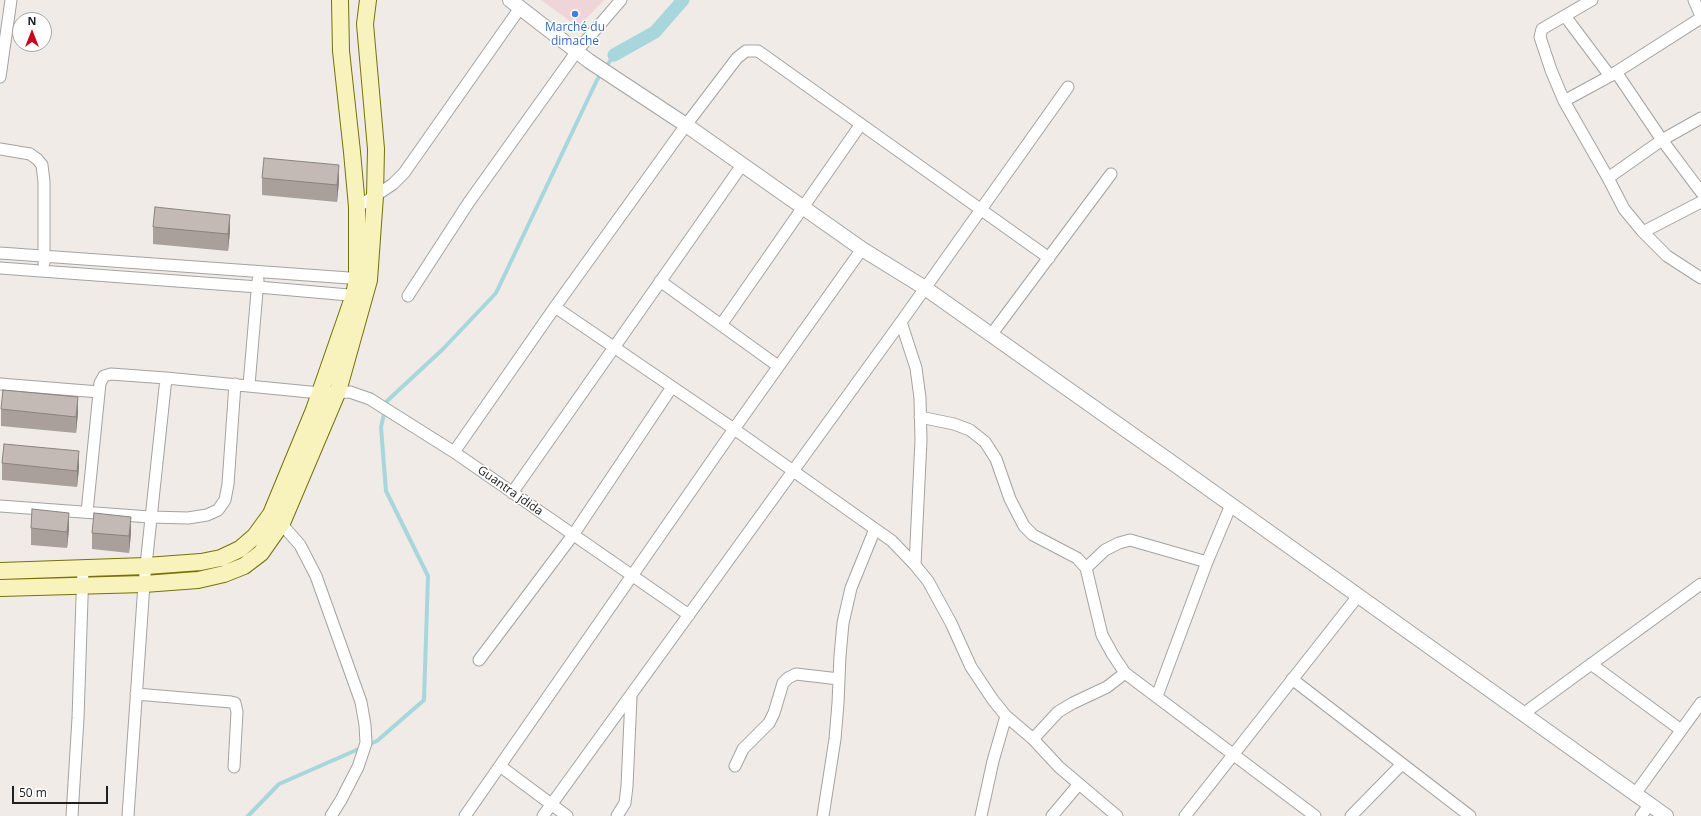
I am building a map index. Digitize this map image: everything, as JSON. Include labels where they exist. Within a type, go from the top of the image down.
[{"type":"main road","points":[[340,0],[341,51],[352,152],[363,280]]},
{"type":"main road","points":[[0,588],[144,584],[198,580],[224,574],[244,566],[261,553],[276,518],[338,391],[360,296],[375,196],[376,149],[365,24],[368,0]]},
{"type":"main road","points":[[0,571],[83,569],[201,562],[221,558],[240,549],[276,518],[320,393],[360,296]]},
{"type":"street","points":[[0,77],[11,0]]},
{"type":"street","points":[[408,296],[469,202],[577,51],[621,0]]},
{"type":"street","points":[[1592,0],[1542,29],[1540,33],[1551,70],[1564,101],[1624,209],[1643,232],[1667,256],[1701,278]]},
{"type":"street","points":[[1564,101],[1613,74],[1701,17],[1694,0]]},
{"type":"street","points":[[357,207],[393,184],[414,160],[515,4],[589,61],[686,125],[862,249],[925,288],[1666,816]]},
{"type":"street","points":[[1565,16],[1613,74],[1701,192]]},
{"type":"street","points":[[454,452],[686,125],[738,58],[746,51],[758,51],[1049,258]]},
{"type":"street","points":[[543,816],[690,615],[1068,87]]},
{"type":"street","points":[[1608,178],[1662,140],[1701,118]]},
{"type":"street","points":[[721,325],[861,124]]},
{"type":"street","points":[[0,149],[30,154],[42,165],[44,182],[43,271]]},
{"type":"street","points":[[512,493],[742,165]]},
{"type":"street","points":[[991,335],[1111,174]]},
{"type":"street","points":[[1643,232],[1701,202]]},
{"type":"street","points":[[465,816],[778,366],[862,249]]},
{"type":"street","points":[[0,253],[363,280]]},
{"type":"street","points":[[0,268],[360,296]]},
{"type":"street","points":[[249,385],[259,272]]},
{"type":"street","points":[[660,281],[778,366]]},
{"type":"street","points":[[555,308],[734,429],[792,472],[892,541],[928,581],[971,667],[993,700],[1006,716],[1033,739],[1059,767],[1117,816]]},
{"type":"street","points":[[901,322],[916,368],[920,398],[915,565]]},
{"type":"street","name":"Guantra jdida","points":[[87,512],[99,392],[104,376],[111,374],[166,378],[320,393],[338,391],[350,392],[370,399],[454,452],[690,615]]},
{"type":"street","points":[[128,816],[144,584],[166,378]]},
{"type":"street","points":[[0,384],[99,392]]},
{"type":"street","points":[[0,506],[150,517],[188,518],[206,515],[218,510],[224,500],[228,484],[235,384]]},
{"type":"street","points":[[478,660],[574,535],[672,387]]},
{"type":"street","points":[[920,417],[954,424],[970,430],[985,442],[996,459],[1010,500],[1024,526],[1033,534],[1077,558],[1086,568],[1102,635],[1125,673],[1315,816]]},
{"type":"street","points":[[1157,696],[1207,562],[1231,505]]},
{"type":"street","points":[[276,518],[300,545],[316,576],[362,702],[366,743],[358,767],[331,816]]},
{"type":"street","points":[[822,816],[835,739],[843,623],[851,588],[875,529]]},
{"type":"street","points":[[1086,568],[1105,550],[1119,543],[1130,540],[1207,562]]},
{"type":"street","points":[[72,816],[78,718],[83,569]]},
{"type":"street","points":[[1523,714],[1701,584]]},
{"type":"street","points":[[1185,816],[1232,754],[1358,596]]},
{"type":"street","points":[[1591,664],[1681,730]]},
{"type":"street","points":[[1033,739],[1058,712],[1107,687],[1125,673]]},
{"type":"street","points":[[735,766],[743,749],[768,723],[774,713],[783,683],[788,678],[796,674],[839,679]]},
{"type":"street","points":[[1292,679],[1470,816]]},
{"type":"street","points":[[136,694],[235,703],[234,767]]},
{"type":"street","points":[[617,816],[625,803],[627,786],[630,697]]},
{"type":"street","points":[[1635,794],[1701,703]]},
{"type":"street","points":[[981,816],[993,761],[1006,716]]},
{"type":"street","points":[[1351,816],[1402,764]]},
{"type":"street","points":[[500,766],[567,816]]},
{"type":"street","points":[[1052,816],[1079,784]]},
{"type":"street","points":[[1641,816],[1650,804]]},
{"type":"shaded area","name":"Marché du dimache","points":[[541,0],[604,0],[578,27]]},
{"type":"building","points":[[264,158],[339,165],[337,185],[262,178]]},
{"type":"building","points":[[155,207],[230,215],[228,234],[153,227]]},
{"type":"building","points":[[3,390],[78,397],[76,417],[1,409]]},
{"type":"building","points":[[4,444],[79,451],[77,471],[2,463]]},
{"type":"building","points":[[32,509],[69,513],[67,532],[31,528]]},
{"type":"building","points":[[94,513],[131,517],[129,536],[92,533]]},
{"type":"waterway","points":[[614,55],[655,32],[683,0]]},
{"type":"waterway","points":[[248,816],[279,784],[377,741],[424,700],[428,576],[386,491],[381,427],[387,401],[443,349],[496,293],[597,80],[614,55]]},
{"type":"place","name":"Marché du dimache","points":[[575,14]]}]
